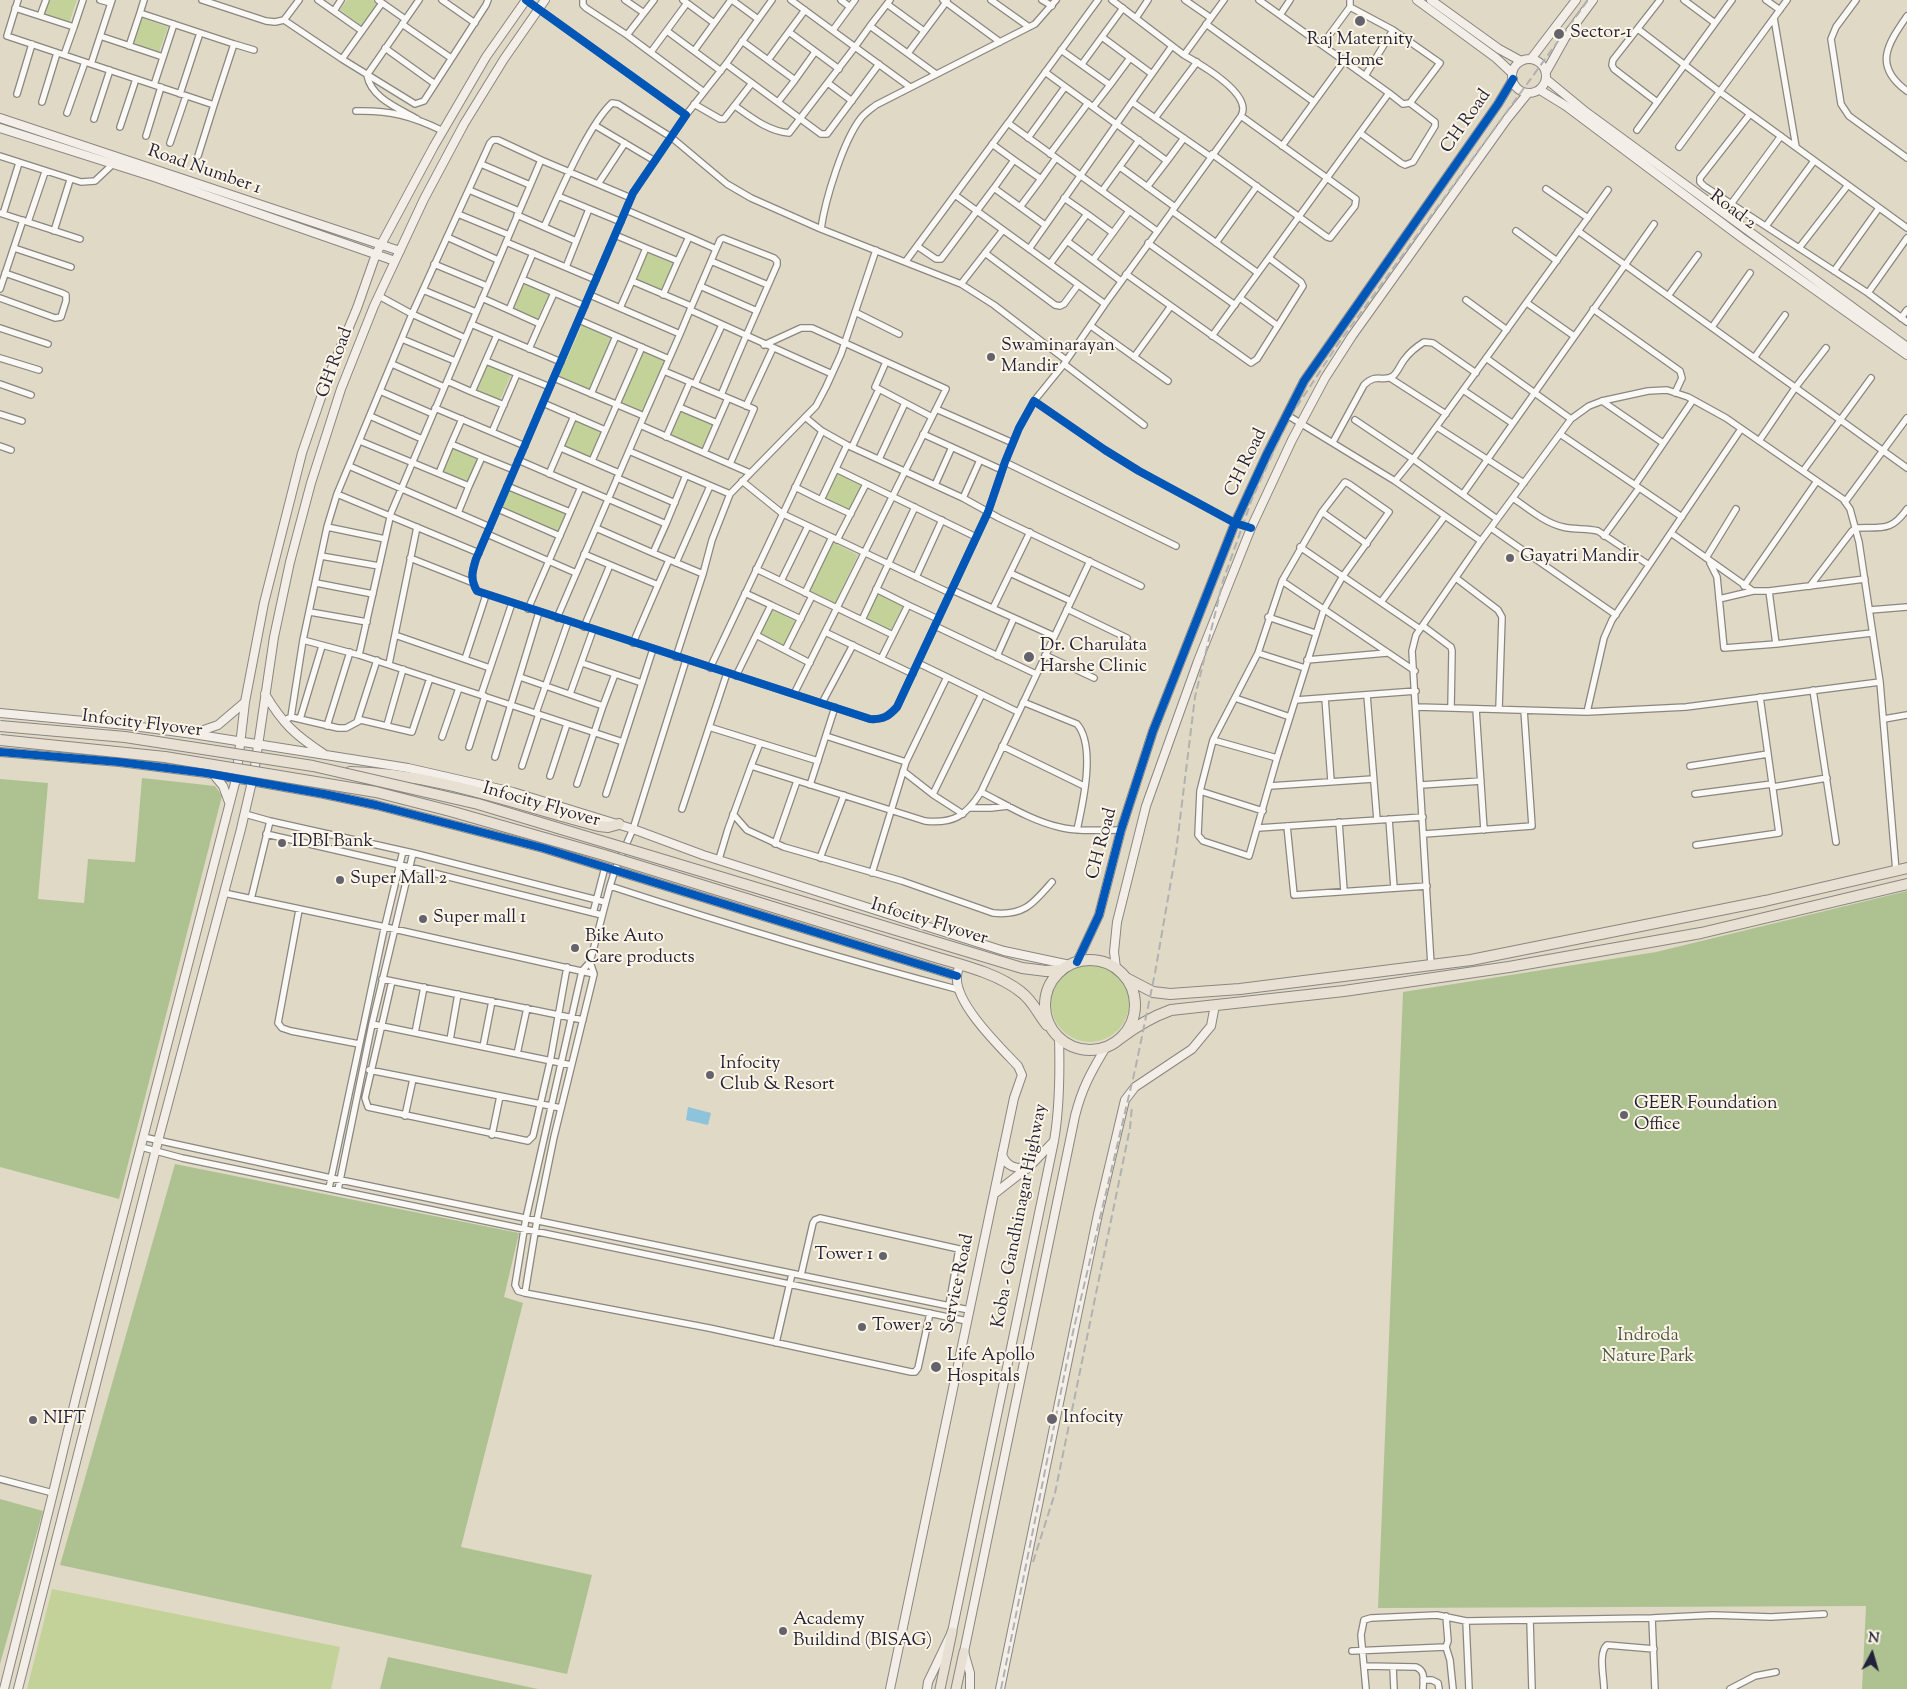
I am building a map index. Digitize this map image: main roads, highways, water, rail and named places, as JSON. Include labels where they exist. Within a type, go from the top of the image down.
[{"type":"highway","name":"Infocity Flyover","points":[[0,726],[126,737],[313,766],[478,804],[1022,968],[1046,971],[1060,970]]},
{"type":"highway","name":"Infocity Flyover","points":[[0,740],[165,757],[376,792],[450,811],[781,908],[960,965],[1001,980],[1021,992],[1032,1003],[1039,1016],[1057,1036]]},
{"type":"highway","points":[[339,772],[373,773],[419,778],[599,826],[608,827],[619,824]]},
{"type":"highway","points":[[1907,868],[1706,913],[1471,960],[1240,989],[1170,994],[1154,992],[1126,978],[1116,968],[1104,962],[1090,960],[1073,963],[1052,977],[1046,991],[1044,1006],[1047,1020],[1057,1036],[1065,1043],[1078,1049],[1092,1050],[1106,1047],[1140,1024],[1171,1010],[1344,991],[1519,965],[1701,933],[1907,884]]},
{"type":"highway","points":[[1118,1040],[1128,1030],[1135,1004],[1132,990],[1126,978]]},
{"type":"main road","points":[[940,1689],[952,1632]]},
{"type":"main road","points":[[956,1689],[964,1652]]},
{"type":"water","points":[[688,1107],[711,1113],[708,1125],[686,1120]]},
{"type":"railway","points":[[1001,1689],[1073,1332],[1135,1070],[1155,973],[1176,852],[1195,697],[1223,581],[1252,499],[1288,420],[1338,344],[1588,0]]},
{"type":"railway","points":[[1033,1562],[1055,1493],[1130,1128],[1132,1106]]},
{"type":"place","name":"Raj Maternity Home","points":[[1360,21]]},
{"type":"place","name":"Sector-1","points":[[1559,34]]},
{"type":"place","name":"Swaminarayan Mandir","points":[[991,357]]},
{"type":"place","name":"Gayatri Mandir","points":[[1510,558]]},
{"type":"place","name":"Dr. Charulata Harshe Clinic","points":[[1029,657]]},
{"type":"place","name":"IDBI Bank","points":[[282,843]]},
{"type":"place","name":"Super Mall 2","points":[[340,880]]},
{"type":"place","name":"Super mall 1","points":[[423,919]]},
{"type":"place","name":"Bike Auto Care products","points":[[575,948]]},
{"type":"place","name":"Infocity Club & Resort","points":[[710,1075]]},
{"type":"place","name":"GEER Foundation Office","points":[[1624,1115]]},
{"type":"place","name":"Tower 1","points":[[883,1256]]},
{"type":"place","name":"Tower 2","points":[[862,1327]]},
{"type":"place","name":"Life Apollo Hospitals","points":[[936,1367]]},
{"type":"place","name":"Infocity","points":[[1052,1419]]},
{"type":"place","name":"NIFT","points":[[33,1420]]},
{"type":"place","name":"Academy Buildind (BISAG)","points":[[783,1631]]},
{"type":"park label","name":"Indroda Nature Park","points":[[1648,1347]]}]
